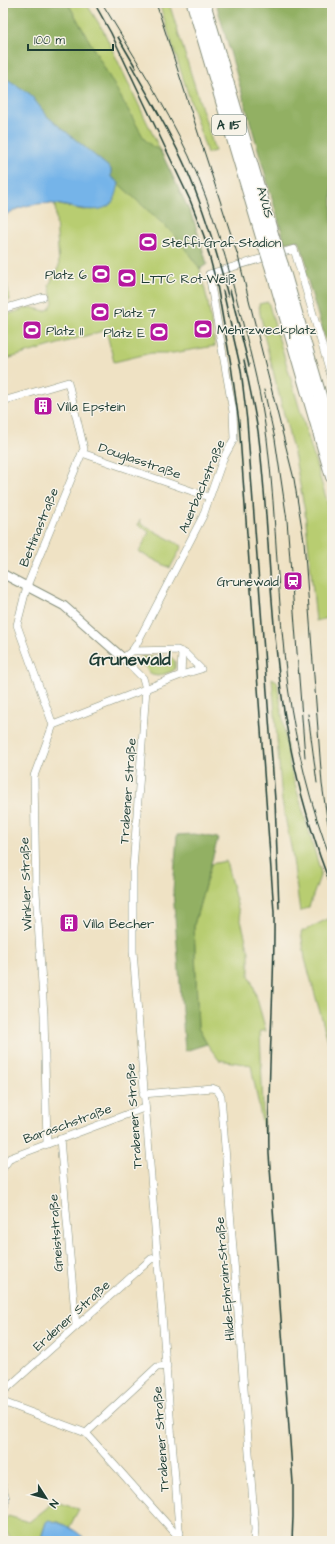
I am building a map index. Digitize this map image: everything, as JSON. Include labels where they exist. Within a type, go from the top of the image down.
[{"type":"highway","name":"AVUS","points":[[194,3],[270,246],[332,436]]},
{"type":"highway","name":"AVUS","points":[[204,3],[270,246]]},
{"type":"highway","name":"AVUS","points":[[277,267],[332,477]]},
{"type":"street","name":"Auerbachstraße","points":[[123,658],[132,651],[188,547],[203,516],[223,459],[233,441],[235,431],[233,412],[209,274],[294,249],[332,379]]},
{"type":"street","points":[[3,309],[43,297]]},
{"type":"street","name":"Douglasstraße","points":[[3,401],[68,382],[84,449],[82,453],[210,497]]},
{"type":"street","name":"Bettinastraße","points":[[53,726],[17,625],[27,586],[82,453]]},
{"type":"street","points":[[3,574],[64,606],[123,658],[143,678],[146,689]]},
{"type":"street","points":[[53,726],[181,675],[201,669],[186,654],[177,650],[132,651]]},
{"type":"street","points":[[181,675],[182,652]]},
{"type":"street","name":"Trabener Straße","points":[[146,689],[133,869],[133,951],[144,1108],[156,1258],[159,1271],[167,1366],[180,1541]]},
{"type":"street","name":"Winkler Straße","points":[[47,1144],[44,1015],[36,891],[34,776],[53,726]]},
{"type":"street","name":"Hilde-Ephraim-Straße","points":[[144,1094],[212,1088],[217,1090],[221,1096],[256,1529],[254,1541]]},
{"type":"street","name":"Baraschstraße","points":[[3,1168],[10,1158],[144,1108]]},
{"type":"street","name":"Gneiststraße","points":[[60,1139],[76,1326]]},
{"type":"street","name":"Erdener Straße","points":[[3,1392],[151,1259],[156,1258]]},
{"type":"street","points":[[86,1433],[157,1367],[167,1366]]},
{"type":"street","points":[[3,1402],[86,1433],[175,1533],[180,1533]]},
{"type":"street","points":[[3,1487],[6,1499],[3,1514]]},
{"type":"green space","points":[[3,3],[86,3],[103,30],[194,221],[207,264],[200,269],[208,303],[215,346],[173,353],[151,353],[114,362],[106,330],[3,360],[3,316],[30,307],[45,311],[49,309],[53,303],[49,285],[59,266],[55,204],[83,210],[103,208],[7,80],[3,79]]},
{"type":"green space","points":[[3,3],[68,3],[145,140],[153,147],[160,150],[194,221],[207,264],[200,269],[174,234],[111,177],[111,169],[48,117],[29,93],[3,79]]},
{"type":"green space","points":[[159,3],[169,3],[215,151],[207,153]]},
{"type":"green space","points":[[216,3],[332,3],[332,363],[305,271],[308,268],[299,240],[285,243]]},
{"type":"green space","points":[[3,265],[10,300],[3,302]]},
{"type":"green space","points":[[268,302],[332,518],[332,617],[316,621],[305,512],[295,458],[260,314],[259,304]]},
{"type":"green space","points":[[140,519],[141,524],[182,546],[170,568],[139,552],[149,532],[138,525]]},
{"type":"green space","points":[[141,657],[171,657],[175,661],[175,668],[173,671],[158,676],[152,675],[140,661]]},
{"type":"green space","points":[[272,678],[277,681],[290,767],[321,873],[309,907],[300,912],[292,852],[282,801]]},
{"type":"green space","points":[[194,834],[218,838],[194,925],[198,1028],[207,1044],[185,1051],[173,891],[177,835]]},
{"type":"green space","points":[[226,861],[249,952],[249,975],[266,1031],[260,1031],[264,1133],[251,1065],[219,1060],[207,1044],[198,1028],[194,925],[211,864]]},
{"type":"green space","points":[[332,917],[332,1055],[305,959],[301,932]]},
{"type":"green space","points":[[49,1500],[79,1509],[69,1528],[59,1522],[46,1522],[40,1541],[14,1541],[3,1529],[3,1524],[8,1516],[29,1522],[48,1507]]},
{"type":"water","points":[[3,79],[7,79],[29,93],[48,117],[111,169],[111,177],[119,183],[115,198],[110,204],[104,208],[88,210],[55,204],[34,204],[15,210],[3,217]]},
{"type":"water","points":[[49,1520],[69,1528],[83,1537],[86,1541],[40,1541],[46,1522]]},
{"type":"tram line","points":[[102,3],[158,97],[189,156],[213,216],[231,278],[256,379],[267,439],[273,501],[281,625],[291,709],[305,775],[317,819],[332,862]]},
{"type":"tram line","points":[[156,3],[238,256],[294,479],[304,541],[322,784],[332,843]]},
{"type":"tram line","points":[[264,390],[275,439],[287,520],[305,757]]},
{"type":"tram line","points":[[308,714],[317,783]]},
{"type":"railway","points":[[97,8],[111,33],[190,200],[204,236],[217,285],[239,422],[274,912],[269,1093],[269,1154],[293,1483],[292,1541]]},
{"type":"railway","points":[[118,37],[136,68]]},
{"type":"railway","points":[[131,65],[167,128],[193,183],[210,231],[228,296]]},
{"type":"railway","points":[[230,290],[249,366]]},
{"type":"railway","points":[[223,291],[241,370],[247,421],[275,800],[279,908]]},
{"type":"railway","points":[[244,360],[258,431],[262,463],[277,658],[289,741],[307,816],[332,889]]},
{"type":"place","name":"Steffi-Graf-Stadion","points":[[148,242]]},
{"type":"place","name":"Platz 6","points":[[101,274]]},
{"type":"place","name":"LTTC Rot-Weiß","points":[[127,278]]},
{"type":"place","name":"Platz 7","points":[[100,312]]},
{"type":"place","name":"Mehrzweckplatz","points":[[203,329]]},
{"type":"place","name":"Platz 11","points":[[32,330]]},
{"type":"place","name":"Platz E","points":[[159,332]]},
{"type":"place","name":"Villa Epstein","points":[[43,406]]},
{"type":"place","name":"Grunewald","points":[[293,581]]},
{"type":"place","name":"Villa Becher","points":[[69,923]]},
{"type":"district","name":"Grunewald","points":[[130,659]]}]
